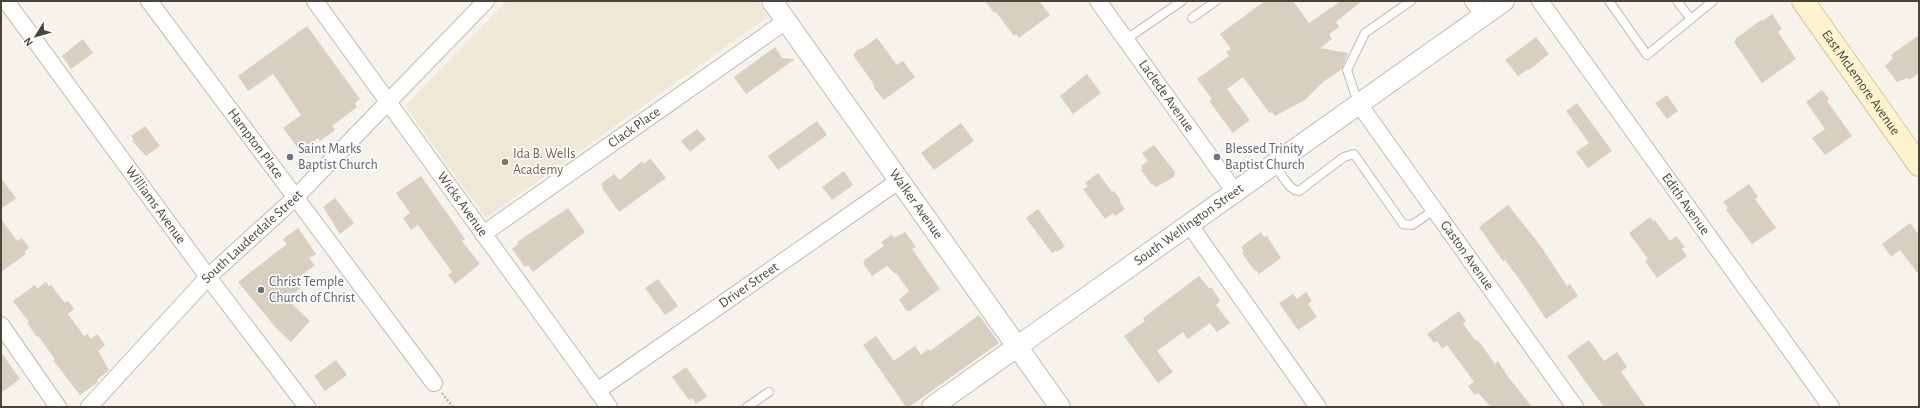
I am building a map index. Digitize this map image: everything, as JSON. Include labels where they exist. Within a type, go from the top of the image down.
[{"type":"main road","name":"East McLemore Avenue","points":[[1803,1],[1919,165]]},
{"type":"street","name":"Williams Avenue","points":[[6,1],[208,277],[307,407]]},
{"type":"street","name":"Hampton Place","points":[[149,1],[434,383]]},
{"type":"street","name":"Wicks Avenue","points":[[315,1],[609,407]]},
{"type":"street","name":"South Lauderdale Street","points":[[89,407],[208,277],[295,198],[486,1]]},
{"type":"street","name":"Walker Avenue","points":[[772,1],[1060,407]]},
{"type":"street","name":"Laclede Avenue","points":[[1098,1],[1235,192]]},
{"type":"street","name":"South Wellington Street","points":[[932,407],[1359,104],[1478,8],[1504,1]]},
{"type":"street","name":"Edith Avenue","points":[[1540,1],[1831,407]]},
{"type":"street","name":"Clack Place","points":[[483,234],[786,21]]},
{"type":"street","name":"Gaston Avenue","points":[[1359,104],[1575,407]]},
{"type":"street","name":"Driver Street","points":[[597,391],[900,180]]},
{"type":"street","points":[[1189,224],[1318,407]]},
{"type":"street","points":[[1,325],[58,407]]},
{"type":"lane","points":[[1125,40],[1182,1]]},
{"type":"lane","points":[[1192,18],[1216,1]]},
{"type":"lane","points":[[1359,104],[1348,70],[1365,33],[1411,1]]},
{"type":"lane","points":[[1609,1],[1647,55],[1713,1]]},
{"type":"lane","points":[[1677,1],[1691,19]]},
{"type":"lane","points":[[1274,164],[1290,187],[1299,191],[1344,157],[1354,154],[1403,224],[1412,225],[1434,210]]},
{"type":"lane","points":[[747,407],[770,392]]},
{"type":"shaded area","name":"Ida B. Wells Academy","points":[[507,1],[758,1],[769,16],[486,218],[405,106]]},
{"type":"building","points":[[985,1],[1039,1],[1050,15],[1019,38],[1016,34],[1014,36],[996,12],[994,13]]},
{"type":"building","points":[[1265,1],[1293,1],[1309,23],[1341,1],[1362,1],[1336,22],[1339,27],[1329,34],[1332,39],[1320,48],[1348,53],[1342,69],[1323,82],[1305,100],[1275,116],[1272,112],[1270,114],[1243,77],[1227,89],[1250,120],[1233,133],[1209,101],[1212,99],[1197,79],[1229,56],[1226,52],[1231,49],[1220,34]]},
{"type":"building","points":[[1772,14],[1782,29],[1778,32],[1796,59],[1762,83],[1734,42],[1736,40],[1735,39]]},
{"type":"building","points":[[307,26],[360,99],[355,103],[357,107],[332,126],[335,130],[320,141],[318,138],[300,151],[283,128],[301,115],[274,75],[273,74],[248,91],[238,76]]},
{"type":"building","points":[[1919,35],[1919,73],[1909,80],[1907,78],[1897,82],[1885,66],[1893,58],[1891,55]]},
{"type":"building","points":[[1536,37],[1549,54],[1529,70],[1528,69],[1518,76],[1505,60]]},
{"type":"building","points":[[877,38],[897,65],[903,61],[915,77],[884,100],[874,88],[873,83],[853,55],[857,50],[863,48]]},
{"type":"building","points":[[83,39],[93,53],[71,69],[62,56]]},
{"type":"building","points":[[775,47],[782,58],[795,59],[746,94],[734,77]]},
{"type":"building","points":[[1087,74],[1101,93],[1073,114],[1060,96]]},
{"type":"building","points":[[1822,90],[1829,99],[1827,101],[1852,136],[1825,155],[1812,138],[1825,129],[1806,102]]},
{"type":"building","points":[[1667,95],[1678,111],[1667,119],[1655,103]]},
{"type":"building","points":[[1577,103],[1612,151],[1588,168],[1576,152],[1589,143],[1566,111]]},
{"type":"building","points":[[817,121],[827,135],[778,170],[768,156]]},
{"type":"building","points":[[961,123],[974,141],[934,170],[921,153]]},
{"type":"building","points":[[145,126],[160,146],[146,156],[132,141],[134,140],[131,136]]},
{"type":"building","points":[[697,129],[706,139],[690,152],[681,141]]},
{"type":"building","points":[[1154,145],[1175,172],[1174,177],[1156,187],[1153,184],[1152,185],[1141,170],[1143,169],[1141,166],[1148,161],[1142,153]]},
{"type":"building","points":[[650,158],[666,178],[619,212],[602,188],[603,187],[601,184],[614,174],[620,180],[642,161],[644,164]]},
{"type":"building","points":[[844,171],[853,185],[832,200],[822,187]]},
{"type":"building","points":[[1098,173],[1112,192],[1114,191],[1121,200],[1119,201],[1125,209],[1115,216],[1113,213],[1105,219],[1083,189],[1088,186],[1085,183]]},
{"type":"building","points":[[421,176],[465,239],[462,241],[480,264],[455,284],[448,275],[452,272],[418,225],[411,230],[403,218],[410,213],[396,193]]},
{"type":"building","points":[[1,178],[16,198],[1,209]]},
{"type":"building","points":[[1749,184],[1758,197],[1755,199],[1776,228],[1752,244],[1726,210],[1728,208],[1723,202]]},
{"type":"building","points":[[335,198],[354,223],[340,234],[323,207]]},
{"type":"building","points":[[1508,205],[1540,245],[1567,286],[1570,284],[1578,296],[1546,319],[1522,283],[1505,260],[1503,261],[1479,227]]},
{"type":"building","points":[[568,208],[585,232],[533,272],[528,265],[525,267],[512,249],[518,244],[517,242]]},
{"type":"building","points":[[1038,209],[1065,246],[1057,252],[1056,250],[1052,253],[1026,218]]},
{"type":"building","points":[[1650,217],[1653,221],[1655,220],[1670,241],[1676,236],[1685,247],[1682,249],[1687,256],[1657,278],[1645,261],[1648,259],[1629,233]]},
{"type":"building","points":[[1,219],[17,241],[22,238],[29,248],[24,252],[26,254],[1,272]]},
{"type":"building","points":[[1910,223],[1919,235],[1919,275],[1900,250],[1891,257],[1882,244]]},
{"type":"building","points":[[298,228],[316,254],[309,258],[315,265],[295,280],[301,288],[287,299],[310,321],[291,342],[276,328],[238,282],[287,244],[283,239]]},
{"type":"building","points":[[905,232],[916,247],[912,249],[940,289],[910,311],[907,311],[899,300],[909,291],[896,273],[895,274],[887,266],[872,276],[863,263],[865,262],[864,260],[884,246],[881,242],[892,235],[894,238]]},
{"type":"building","points":[[1261,232],[1264,237],[1267,236],[1281,258],[1259,274],[1256,270],[1255,271],[1242,253],[1244,252],[1241,247]]},
{"type":"building","points":[[1199,276],[1209,288],[1212,288],[1220,301],[1216,305],[1230,323],[1217,332],[1210,323],[1188,339],[1183,332],[1157,351],[1173,372],[1158,383],[1124,336],[1145,321],[1143,318]]},
{"type":"building","points":[[658,279],[678,306],[665,315],[645,288]]},
{"type":"building","points":[[46,282],[49,286],[51,285],[65,303],[68,301],[74,309],[68,314],[84,336],[87,334],[91,339],[97,334],[105,345],[98,351],[109,370],[97,380],[98,382],[80,395],[53,360],[55,359],[38,336],[37,337],[27,323],[29,322],[13,301],[35,285],[37,289]]},
{"type":"building","points":[[1306,292],[1312,301],[1308,304],[1317,317],[1298,330],[1279,303],[1293,294],[1297,299]]},
{"type":"building","points":[[1459,311],[1466,321],[1463,324],[1476,341],[1478,340],[1495,364],[1498,361],[1506,374],[1532,407],[1491,407],[1478,393],[1475,395],[1468,386],[1474,382],[1447,345],[1442,349],[1437,341],[1434,343],[1427,334]]},
{"type":"building","points":[[979,315],[999,343],[909,407],[906,407],[863,345],[876,336],[894,361],[915,346],[921,355],[928,349],[930,351]]},
{"type":"building","points":[[1589,340],[1604,361],[1617,352],[1627,367],[1621,372],[1646,407],[1604,407],[1567,356]]},
{"type":"building","points":[[1,352],[20,379],[1,393]]},
{"type":"building","points":[[336,360],[347,375],[325,391],[314,376]]},
{"type":"building","points":[[686,367],[707,396],[696,404],[692,398],[689,400],[672,377]]},
{"type":"place","name":"Saint Marks Baptist Church","points":[[290,157]]},
{"type":"place","name":"Blessed Trinity Baptist Church","points":[[1217,157]]},
{"type":"place","name":"Ida B. Wells Academy","points":[[505,162]]},
{"type":"place","name":"Christ Temple Church of Christ","points":[[261,290]]}]
